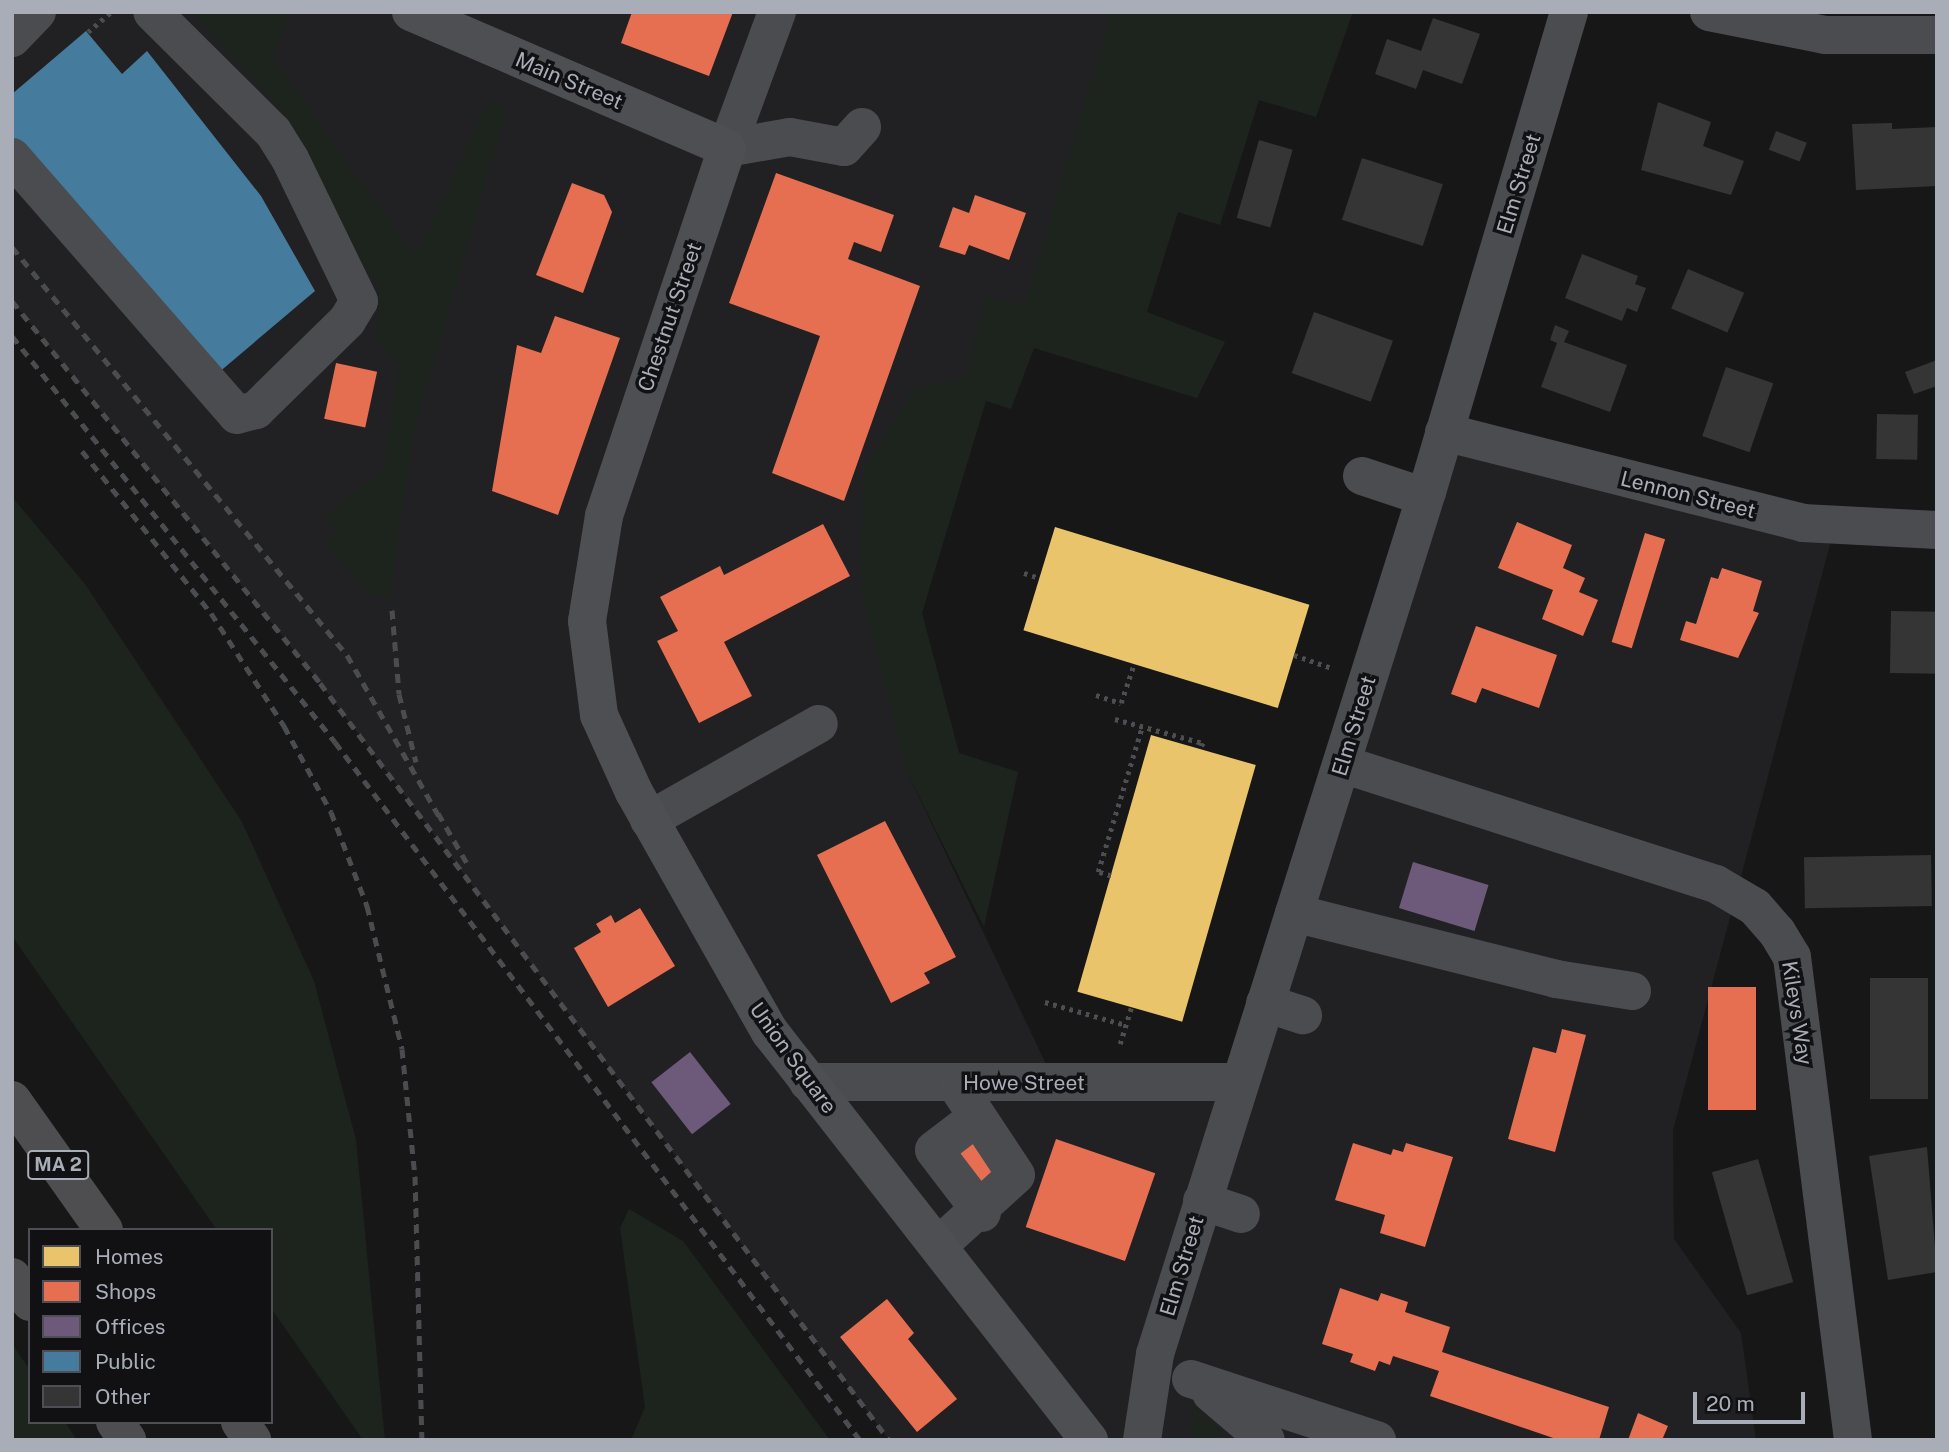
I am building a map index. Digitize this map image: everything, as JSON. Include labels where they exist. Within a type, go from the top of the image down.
[{"type":"highway","name":"MA 2","points":[[12,1100],[103,1228]]},
{"type":"highway","points":[[12,1277],[28,1299]]},
{"type":"highway","points":[[116,1424],[127,1440]]},
{"type":"highway","points":[[241,1424],[252,1440]]},
{"type":"main road","name":"Main Street","points":[[411,12],[727,148]]},
{"type":"main road","name":"Chestnut Street","points":[[587,628],[608,502],[727,148]]},
{"type":"main road","name":"Union Square","points":[[587,628],[599,715],[649,820],[741,986],[808,1082],[1089,1440]]},
{"type":"street","points":[[12,38],[37,12]]},
{"type":"street","points":[[12,157],[237,415],[256,410],[353,315],[359,302],[273,132],[152,12]]},
{"type":"street","name":"Chestnut Street","points":[[727,148],[777,12]]},
{"type":"street","name":"Elm Street","points":[[1142,1440],[1154,1354],[1425,497],[1569,12]]},
{"type":"street","points":[[1709,12],[1825,35],[1937,35]]},
{"type":"street","points":[[727,148],[790,137],[844,147],[862,127]]},
{"type":"street","name":"Lennon Street","points":[[1444,432],[1803,523],[1937,530]]},
{"type":"street","points":[[1362,476],[1425,497]]},
{"type":"street","points":[[649,820],[819,724]]},
{"type":"street","name":"Kileys Way","points":[[1342,764],[1716,884],[1755,907],[1777,932],[1792,957],[1853,1440]]},
{"type":"street","points":[[1294,913],[1556,979],[1632,991]]},
{"type":"street","points":[[1265,1003],[1303,1014]]},
{"type":"street","name":"Howe Street","points":[[808,1082],[1240,1082]]},
{"type":"street","points":[[939,1246],[982,1213],[1016,1175],[955,1083]]},
{"type":"street","points":[[977,1117],[934,1150],[982,1213]]},
{"type":"street","points":[[1202,1201],[1241,1214]]},
{"type":"street","points":[[1154,1354],[1191,1379],[1266,1438]]},
{"type":"street","points":[[1191,1379],[1377,1440]]},
{"type":"path","points":[[88,32],[111,12]]},
{"type":"path","points":[[1024,573],[1039,578]]},
{"type":"path","points":[[1294,656],[1331,668]]},
{"type":"path","points":[[1096,695],[1121,703],[1134,664]]},
{"type":"path","points":[[1115,719],[1203,743],[1201,749]]},
{"type":"path","points":[[1111,876],[1098,872],[1142,727]]},
{"type":"path","points":[[1045,1002],[1126,1025]]},
{"type":"path","points":[[1118,1049],[1131,1008]]},
{"type":"shaded area","points":[[12,12],[1264,12],[1025,304],[885,617],[908,774],[1055,1083],[1240,1081],[1444,432],[1835,526],[1673,1130],[1674,1239],[1741,1333],[1756,1440],[889,1440],[320,683],[12,301]]},
{"type":"shaded area","points":[[191,12],[291,12],[272,57],[412,253],[421,248],[488,101],[507,110],[416,424],[389,598],[367,593],[326,544],[336,532],[324,516],[384,470],[399,367],[377,335],[379,291],[276,104]]},
{"type":"shaded area","points":[[1112,12],[1353,12],[1316,117],[1259,100],[1220,225],[1178,212],[1147,312],[1225,342],[1197,398],[1034,348],[1011,409],[986,401],[922,613],[959,753],[1018,772],[984,927],[908,774],[861,590],[863,473],[912,391],[966,378],[985,298],[1025,304]]},
{"type":"shaded area","points":[[12,497],[85,584],[242,822],[314,981],[356,1140],[385,1440],[363,1440],[273,1311],[273,1228],[216,1228],[12,936]]},
{"type":"shaded area","points":[[629,1209],[683,1241],[830,1440],[631,1440],[645,1407],[620,1228]]},
{"type":"shaded area","points":[[12,1344],[28,1367],[28,1424],[66,1424],[77,1440],[12,1440]]},
{"type":"shaded area","points":[[1193,1405],[1223,1433],[1224,1440],[1192,1440]]},
{"type":"building: Homes","points":[[1055,527],[1309,605],[1278,708],[1023,630]]},
{"type":"building: Homes","points":[[1151,735],[1256,765],[1182,1022],[1077,992]]},
{"type":"building: Shops","points":[[632,12],[733,12],[709,76],[621,43]]},
{"type":"building: Shops","points":[[776,173],[894,215],[881,252],[854,242],[848,259],[920,286],[844,501],[772,473],[820,336],[729,303]]},
{"type":"building: Shops","points":[[572,183],[604,195],[612,212],[583,293],[536,275]]},
{"type":"building: Shops","points":[[975,195],[1026,213],[1009,260],[969,245],[965,255],[939,247],[953,207],[969,213]]},
{"type":"building: Shops","points":[[555,316],[620,338],[558,515],[492,491],[517,345],[541,353]]},
{"type":"building: Shops","points":[[336,363],[377,372],[365,427],[324,419]]},
{"type":"building: Shops","points":[[1517,522],[1572,545],[1563,568],[1585,578],[1579,592],[1598,600],[1583,636],[1542,619],[1553,590],[1498,568]]},
{"type":"building: Shops","points":[[823,524],[850,576],[724,642],[752,696],[699,723],[657,641],[678,631],[660,597],[720,566],[724,575]]},
{"type":"building: Shops","points":[[1645,533],[1665,539],[1632,648],[1612,642]]},
{"type":"building: Shops","points":[[1722,568],[1762,581],[1753,611],[1759,613],[1738,658],[1680,640],[1686,621],[1696,624],[1711,577],[1718,579]]},
{"type":"building: Shops","points":[[1476,626],[1557,655],[1539,708],[1482,688],[1476,703],[1451,694]]},
{"type":"building: Shops","points":[[885,821],[956,957],[924,973],[930,983],[891,1003],[817,855]]},
{"type":"building: Shops","points":[[640,908],[675,966],[608,1007],[574,948],[601,932],[596,924],[611,915],[615,923]]},
{"type":"building: Shops","points":[[1708,987],[1756,987],[1756,1110],[1708,1110]]},
{"type":"building: Shops","points":[[1562,1029],[1586,1035],[1555,1152],[1508,1139],[1533,1047],[1556,1053]]},
{"type":"building: Shops","points":[[975,1136],[1008,1179],[980,1201],[947,1158]]},
{"type":"building: Shops","points":[[1056,1139],[1155,1173],[1125,1261],[1026,1227]]},
{"type":"building: Shops","points":[[1353,1143],[1391,1155],[1393,1149],[1403,1152],[1406,1143],[1453,1157],[1425,1247],[1380,1233],[1385,1215],[1335,1200]]},
{"type":"building: Shops","points":[[1340,1288],[1378,1301],[1381,1293],[1408,1302],[1405,1312],[1450,1327],[1442,1352],[1609,1407],[1599,1440],[1559,1440],[1430,1396],[1439,1371],[1393,1356],[1390,1365],[1379,1361],[1375,1371],[1350,1362],[1353,1354],[1322,1344]]},
{"type":"building: Shops","points":[[887,1299],[914,1333],[908,1339],[957,1399],[917,1432],[840,1337]]},
{"type":"building: Shops","points":[[1638,1413],[1668,1426],[1662,1440],[1628,1440]]},
{"type":"building: Offices","points":[[1413,862],[1489,885],[1475,931],[1399,908]]},
{"type":"building: Offices","points":[[690,1052],[731,1104],[692,1134],[651,1082]]},
{"type":"building: Public","points":[[86,31],[122,74],[147,51],[261,196],[315,291],[211,379],[12,139],[12,94]]},
{"type":"building: Other","points":[[1433,18],[1480,34],[1462,84],[1423,70],[1416,89],[1375,74],[1387,39],[1421,51]]},
{"type":"building: Other","points":[[1658,102],[1711,122],[1703,146],[1744,161],[1731,195],[1641,170]]},
{"type":"building: Other","points":[[1892,123],[1892,129],[1937,127],[1937,186],[1856,190],[1852,124]]},
{"type":"building: Other","points":[[1776,131],[1807,143],[1800,161],[1769,150]]},
{"type":"building: Other","points":[[1259,140],[1293,150],[1270,228],[1237,218]]},
{"type":"building: Other","points":[[1362,158],[1443,184],[1423,246],[1342,220]]},
{"type":"building: Other","points":[[1582,254],[1638,276],[1635,284],[1646,288],[1637,312],[1627,308],[1622,321],[1565,298]]},
{"type":"building: Other","points":[[1688,269],[1744,293],[1727,332],[1671,309]]},
{"type":"building: Other","points":[[1314,312],[1393,341],[1371,402],[1292,373]]},
{"type":"building: Other","points":[[1555,325],[1569,331],[1564,342],[1627,365],[1610,412],[1541,387],[1557,343],[1550,340]]},
{"type":"building: Other","points":[[1937,360],[1937,386],[1914,394],[1905,372]]},
{"type":"building: Other","points":[[1726,367],[1773,383],[1750,452],[1702,436]]},
{"type":"building: Other","points":[[1877,414],[1918,415],[1917,460],[1876,459]]},
{"type":"building: Other","points":[[1891,611],[1937,612],[1936,674],[1890,673]]},
{"type":"building: Other","points":[[1931,855],[1932,906],[1805,908],[1804,857]]},
{"type":"building: Other","points":[[1870,978],[1928,978],[1928,1099],[1870,1099]]},
{"type":"building: Other","points":[[1927,1147],[1937,1272],[1888,1280],[1869,1156]]},
{"type":"building: Other","points":[[1758,1159],[1793,1282],[1747,1295],[1712,1172]]},
{"type":"railway","points":[[12,247],[347,655],[441,820]]},
{"type":"railway","points":[[12,301],[320,683],[889,1440]]},
{"type":"railway","points":[[12,336],[335,742],[860,1440]]},
{"type":"railway","points":[[82,451],[211,613],[284,726],[331,812],[367,906],[402,1049],[415,1176],[422,1440]]},
{"type":"railway","points":[[392,610],[399,694],[416,762]]},
{"type":"railway","points":[[438,813],[468,865]]}]
